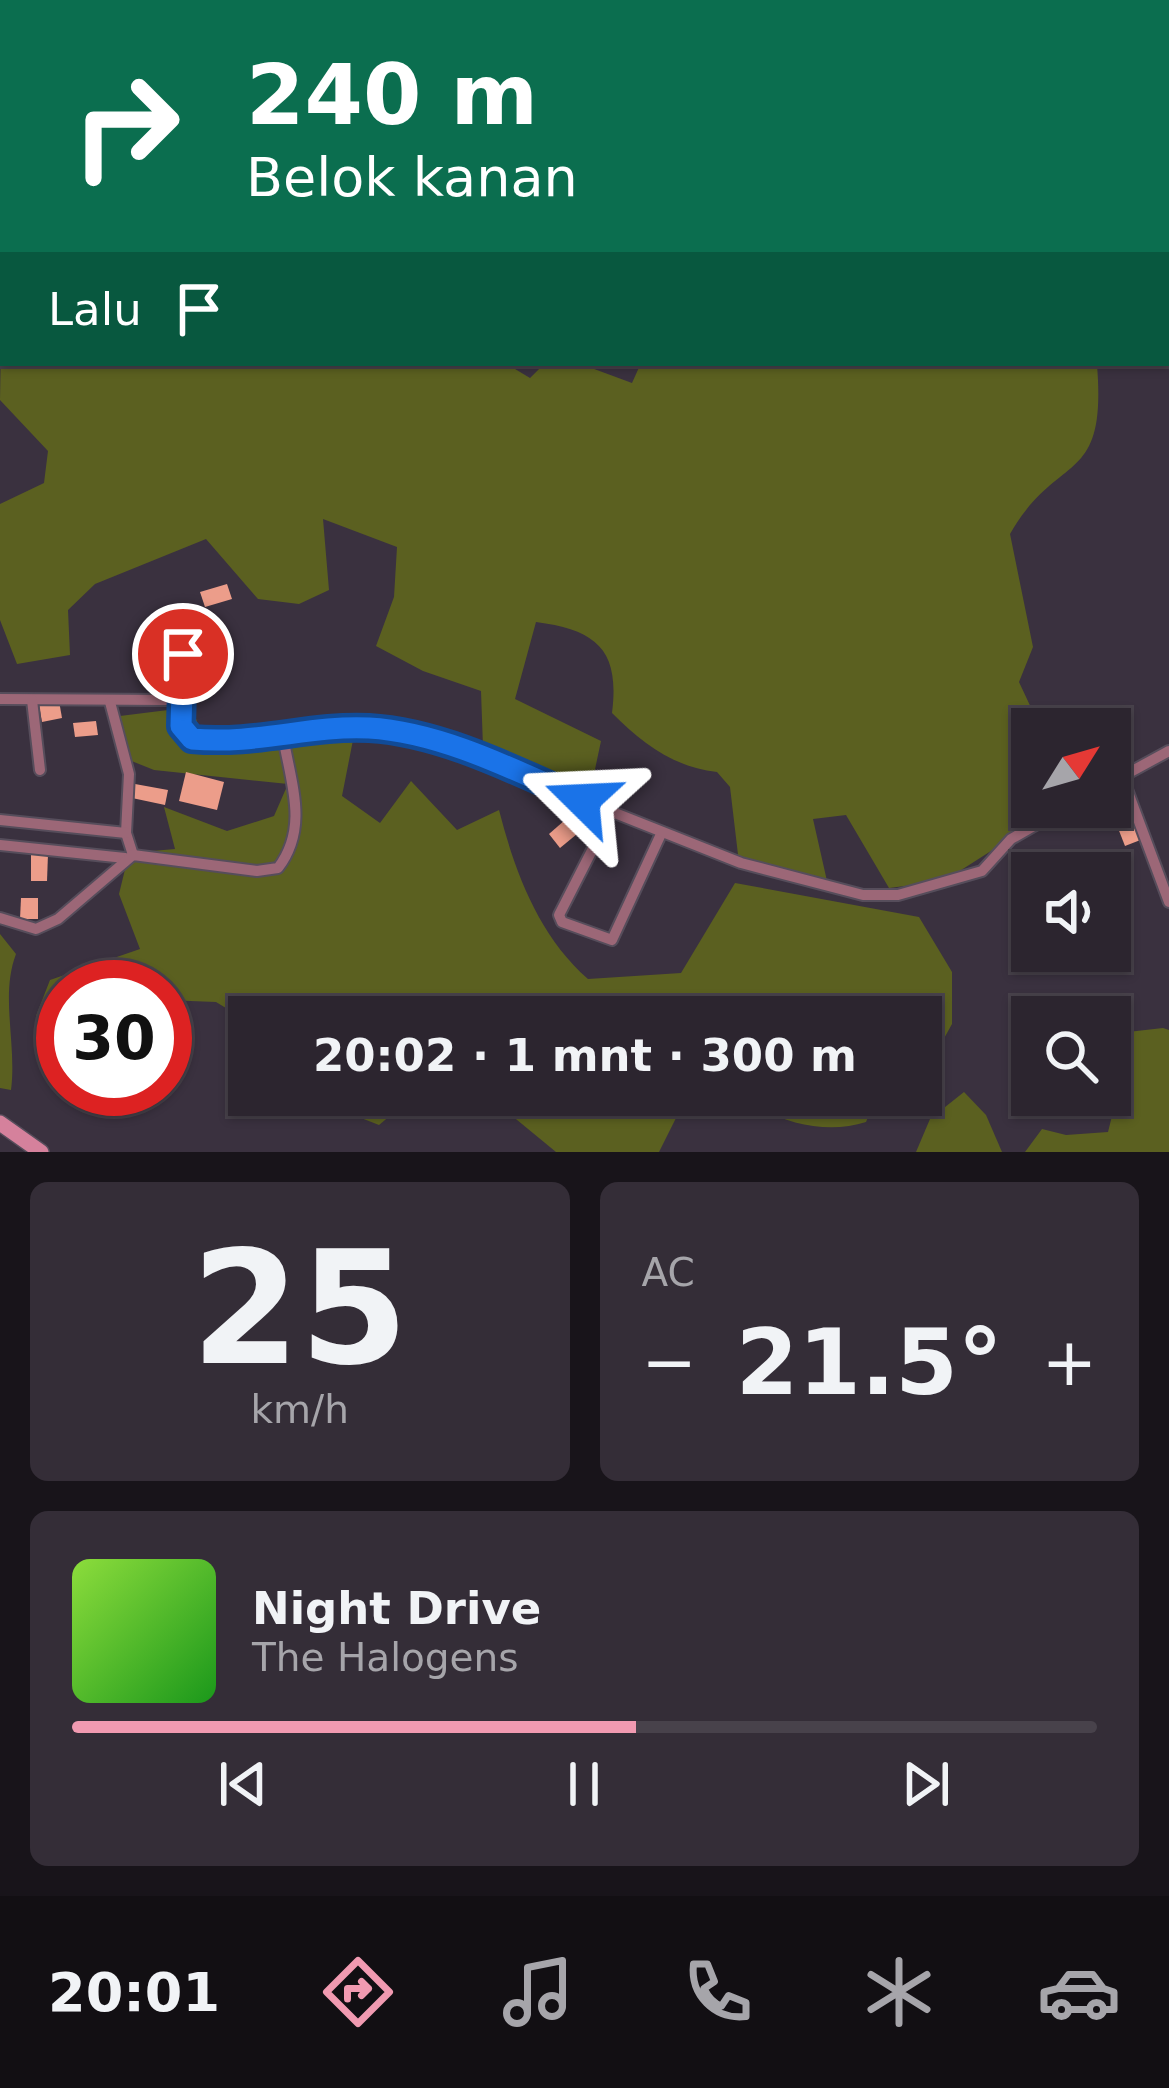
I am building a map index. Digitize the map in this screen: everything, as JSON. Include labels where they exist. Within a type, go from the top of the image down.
[{"type":"main road","points":[[0,1123],[41,1152]]},
{"type":"street","points":[[183,654],[181,726],[192,739],[244,743],[368,728],[421,736],[661,834],[842,892],[898,895],[954,875],[982,872],[1011,839],[1030,828]]},
{"type":"street","points":[[0,699],[95,696],[110,702],[170,700],[179,705]]},
{"type":"street","points":[[32,700],[40,770]]},
{"type":"street","points":[[110,702],[130,774],[125,833],[129,856]]},
{"type":"street","points":[[0,845],[257,871],[278,868],[290,853],[297,818],[285,738]]},
{"type":"street","points":[[1131,772],[1169,751]]},
{"type":"street","points":[[610,812],[560,915],[562,922],[612,940],[661,834]]},
{"type":"street","points":[[1131,815],[1169,902]]},
{"type":"street","points":[[0,820],[125,833]]},
{"type":"street","points":[[0,918],[36,929],[58,920],[129,856]]},
{"type":"green space","points":[[1,366],[510,366],[530,378],[542,366],[586,366],[632,383],[640,366],[1097,366],[1098,404],[1087,450],[1045,489],[1010,534],[1033,647],[1019,682],[1031,708],[1011,708],[1011,828],[1027,828],[944,881],[889,888],[846,815],[813,819],[827,881],[739,863],[730,787],[717,772],[659,752],[612,713],[614,691],[608,659],[600,647],[575,631],[536,622],[515,699],[601,741],[590,793],[483,747],[481,691],[423,671],[376,646],[394,597],[397,547],[323,519],[329,590],[299,604],[258,599],[206,539],[95,584],[68,610],[70,655],[17,664],[0,620],[0,504],[44,483],[48,451],[0,400]]},
{"type":"green space","points":[[192,707],[204,742],[353,740],[342,796],[380,823],[411,781],[457,830],[499,810],[531,902],[556,943],[588,979],[681,973],[735,883],[919,917],[952,972],[952,1024],[942,1042],[942,996],[228,996],[228,1009],[216,1002],[192,1001],[192,960],[108,960],[140,949],[119,894],[129,853],[175,849],[164,807],[227,831],[274,816],[288,784],[154,770],[124,758],[120,716]]},
{"type":"green space","points":[[0,934],[16,954],[9,986],[11,1090],[0,1088]]},
{"type":"green space","points":[[1169,1030],[1169,1152],[1025,1152],[1042,1129],[1066,1135],[1108,1132],[1112,1116],[1131,1116],[1131,1032]]},
{"type":"green space","points":[[964,1092],[986,1115],[1002,1152],[916,1152],[930,1119],[942,1116],[942,1109]]},
{"type":"green space","points":[[356,1116],[390,1116],[379,1125]]},
{"type":"green space","points":[[512,1116],[678,1116],[659,1152],[556,1152]]},
{"type":"green space","points":[[778,1116],[869,1116],[866,1122],[834,1127]]},
{"type":"building","points":[[227,584],[232,599],[205,607],[200,592]]},
{"type":"building","points":[[59,701],[62,718],[42,722],[39,705]]},
{"type":"building","points":[[96,721],[98,735],[75,737],[73,723]]},
{"type":"building","points":[[186,772],[224,782],[217,810],[179,801]]},
{"type":"building","points":[[135,784],[168,790],[165,805],[132,798]]},
{"type":"building","points":[[1131,816],[1143,839],[1125,846],[1118,828],[1131,828]]},
{"type":"building","points":[[565,820],[577,834],[560,848],[549,834]]},
{"type":"building","points":[[31,854],[48,854],[47,881],[31,881]]},
{"type":"building","points":[[21,898],[38,898],[38,919],[20,919]]},
{"type":"route","points":[[183,654],[179,662],[184,690],[179,705],[181,726],[192,739],[244,743],[368,728],[421,736],[582,800]]}]
